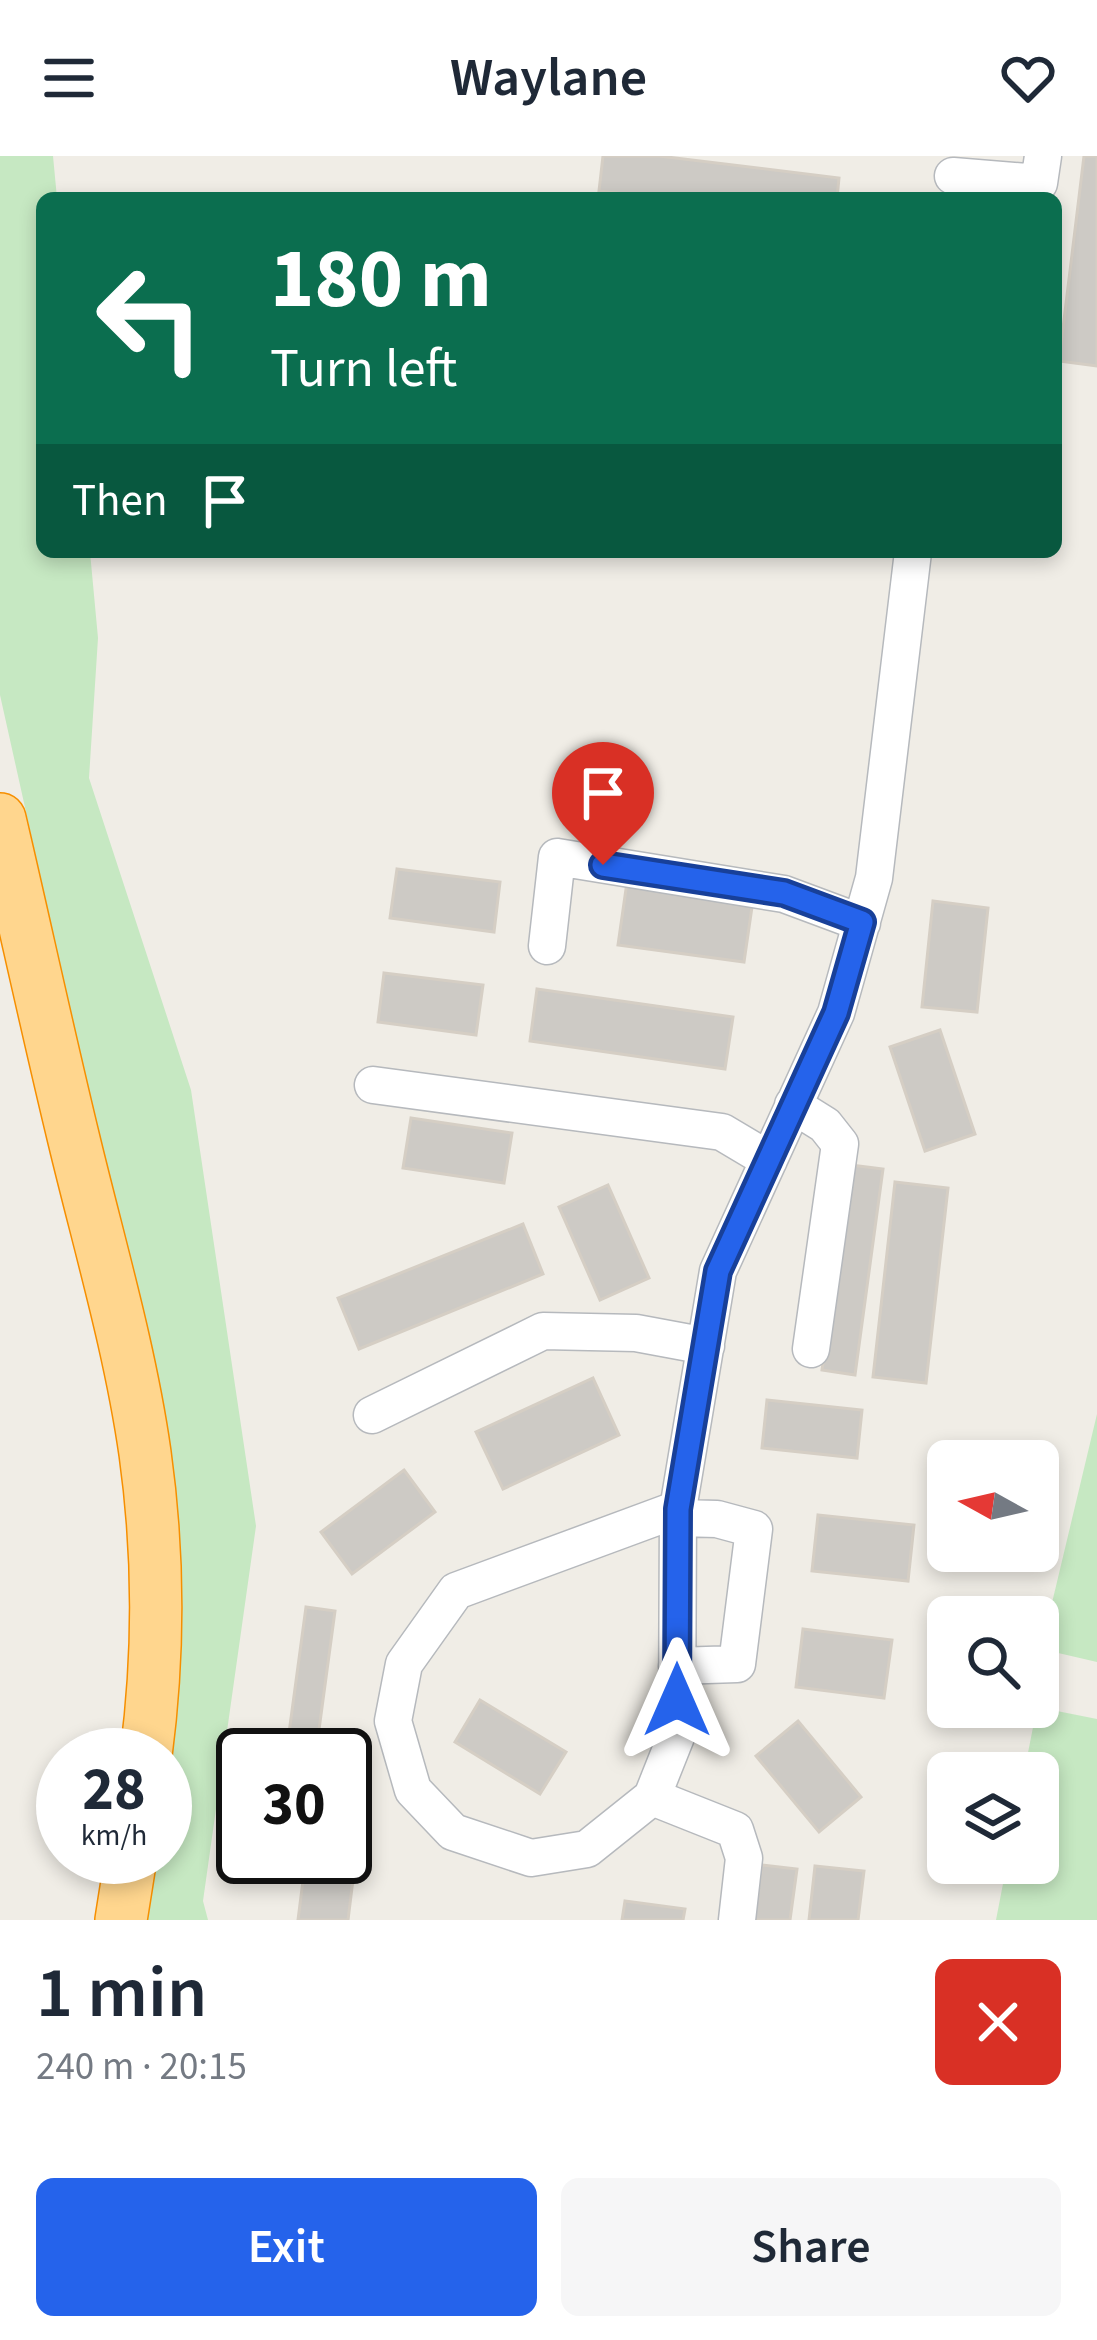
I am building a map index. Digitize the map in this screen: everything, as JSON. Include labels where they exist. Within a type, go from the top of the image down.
[{"type":"highway","points":[[0,819],[145,1452],[155,1624],[150,1728]]},
{"type":"highway","points":[[122,1920],[127,1884]]},
{"type":"street","points":[[953,176],[1039,182],[1042,156]]},
{"type":"street","points":[[677,1666],[737,1664],[754,1529],[678,1514],[456,1592],[404,1664],[393,1721],[413,1790],[453,1832],[532,1858],[587,1849],[652,1798],[677,1734],[677,1666],[678,1514],[718,1271],[836,1013],[862,922],[874,878],[913,558]]},
{"type":"street","points":[[547,946],[557,857],[784,893],[862,922]]},
{"type":"street","points":[[373,1085],[722,1132],[769,1160]]},
{"type":"street","points":[[794,1105],[824,1125],[840,1144],[811,1349]]},
{"type":"street","points":[[371,1414],[544,1331],[636,1333],[706,1346]]},
{"type":"street","points":[[652,1798],[736,1830],[744,1858],[737,1920]]},
{"type":"green space","points":[[0,156],[53,156],[56,192],[36,192],[36,558],[91,558],[98,638],[89,778],[191,1090],[256,1526],[227,1728],[216,1728],[216,1809],[203,1901],[208,1920],[139,1920],[144,1884],[192,1884],[192,1728],[163,1728],[117,1221],[0,695]]},
{"type":"green space","points":[[1097,1414],[1097,1662],[1059,1653],[1059,1596],[1054,1596]]},
{"type":"green space","points":[[1059,1711],[1097,1719],[1097,1920],[996,1920],[1003,1884],[1059,1884],[1059,1752],[1028,1752],[1033,1728],[1059,1728]]},
{"type":"building","points":[[603,156],[659,156],[839,178],[838,192],[599,191]]},
{"type":"building","points":[[1084,156],[1097,156],[1097,366],[1062,361]]},
{"type":"building","points":[[397,869],[500,882],[494,932],[390,918]]},
{"type":"building","points":[[627,882],[753,900],[744,962],[618,945]]},
{"type":"building","points":[[933,901],[988,908],[977,1012],[922,1007]]},
{"type":"building","points":[[384,973],[483,985],[476,1035],[378,1022]]},
{"type":"building","points":[[537,989],[733,1017],[725,1069],[530,1041]]},
{"type":"building","points":[[940,1030],[975,1134],[925,1151],[890,1047]]},
{"type":"building","points":[[411,1118],[512,1133],[504,1183],[403,1168]]},
{"type":"building","points":[[851,1165],[883,1169],[855,1375],[822,1370]]},
{"type":"building","points":[[895,1182],[948,1188],[926,1383],[873,1377]]},
{"type":"building","points":[[608,1185],[649,1278],[600,1300],[559,1207]]},
{"type":"building","points":[[523,1224],[543,1274],[359,1349],[338,1298]]},
{"type":"building","points":[[593,1378],[619,1435],[503,1489],[476,1432]]},
{"type":"building","points":[[767,1400],[862,1410],[857,1458],[762,1448]]},
{"type":"building","points":[[404,1470],[435,1512],[352,1574],[321,1532]]},
{"type":"building","points":[[818,1515],[914,1525],[908,1581],[812,1571]]},
{"type":"building","points":[[306,1607],[335,1611],[319,1728],[290,1728]]},
{"type":"building","points":[[803,1629],[892,1640],[884,1698],[796,1687]]},
{"type":"building","points":[[480,1700],[566,1752],[540,1794],[455,1742]]},
{"type":"building","points":[[798,1721],[861,1797],[819,1832],[756,1756]]},
{"type":"building","points":[[762,1865],[797,1869],[790,1920],[754,1920]]},
{"type":"building","points":[[815,1866],[864,1871],[858,1920],[809,1920]]},
{"type":"building","points":[[303,1884],[352,1884],[348,1920],[298,1920]]},
{"type":"building","points":[[625,1901],[685,1909],[683,1920],[622,1920]]},
{"type":"route","points":[[603,865],[784,893],[862,922],[836,1013],[718,1271],[678,1509],[677,1700]]}]
